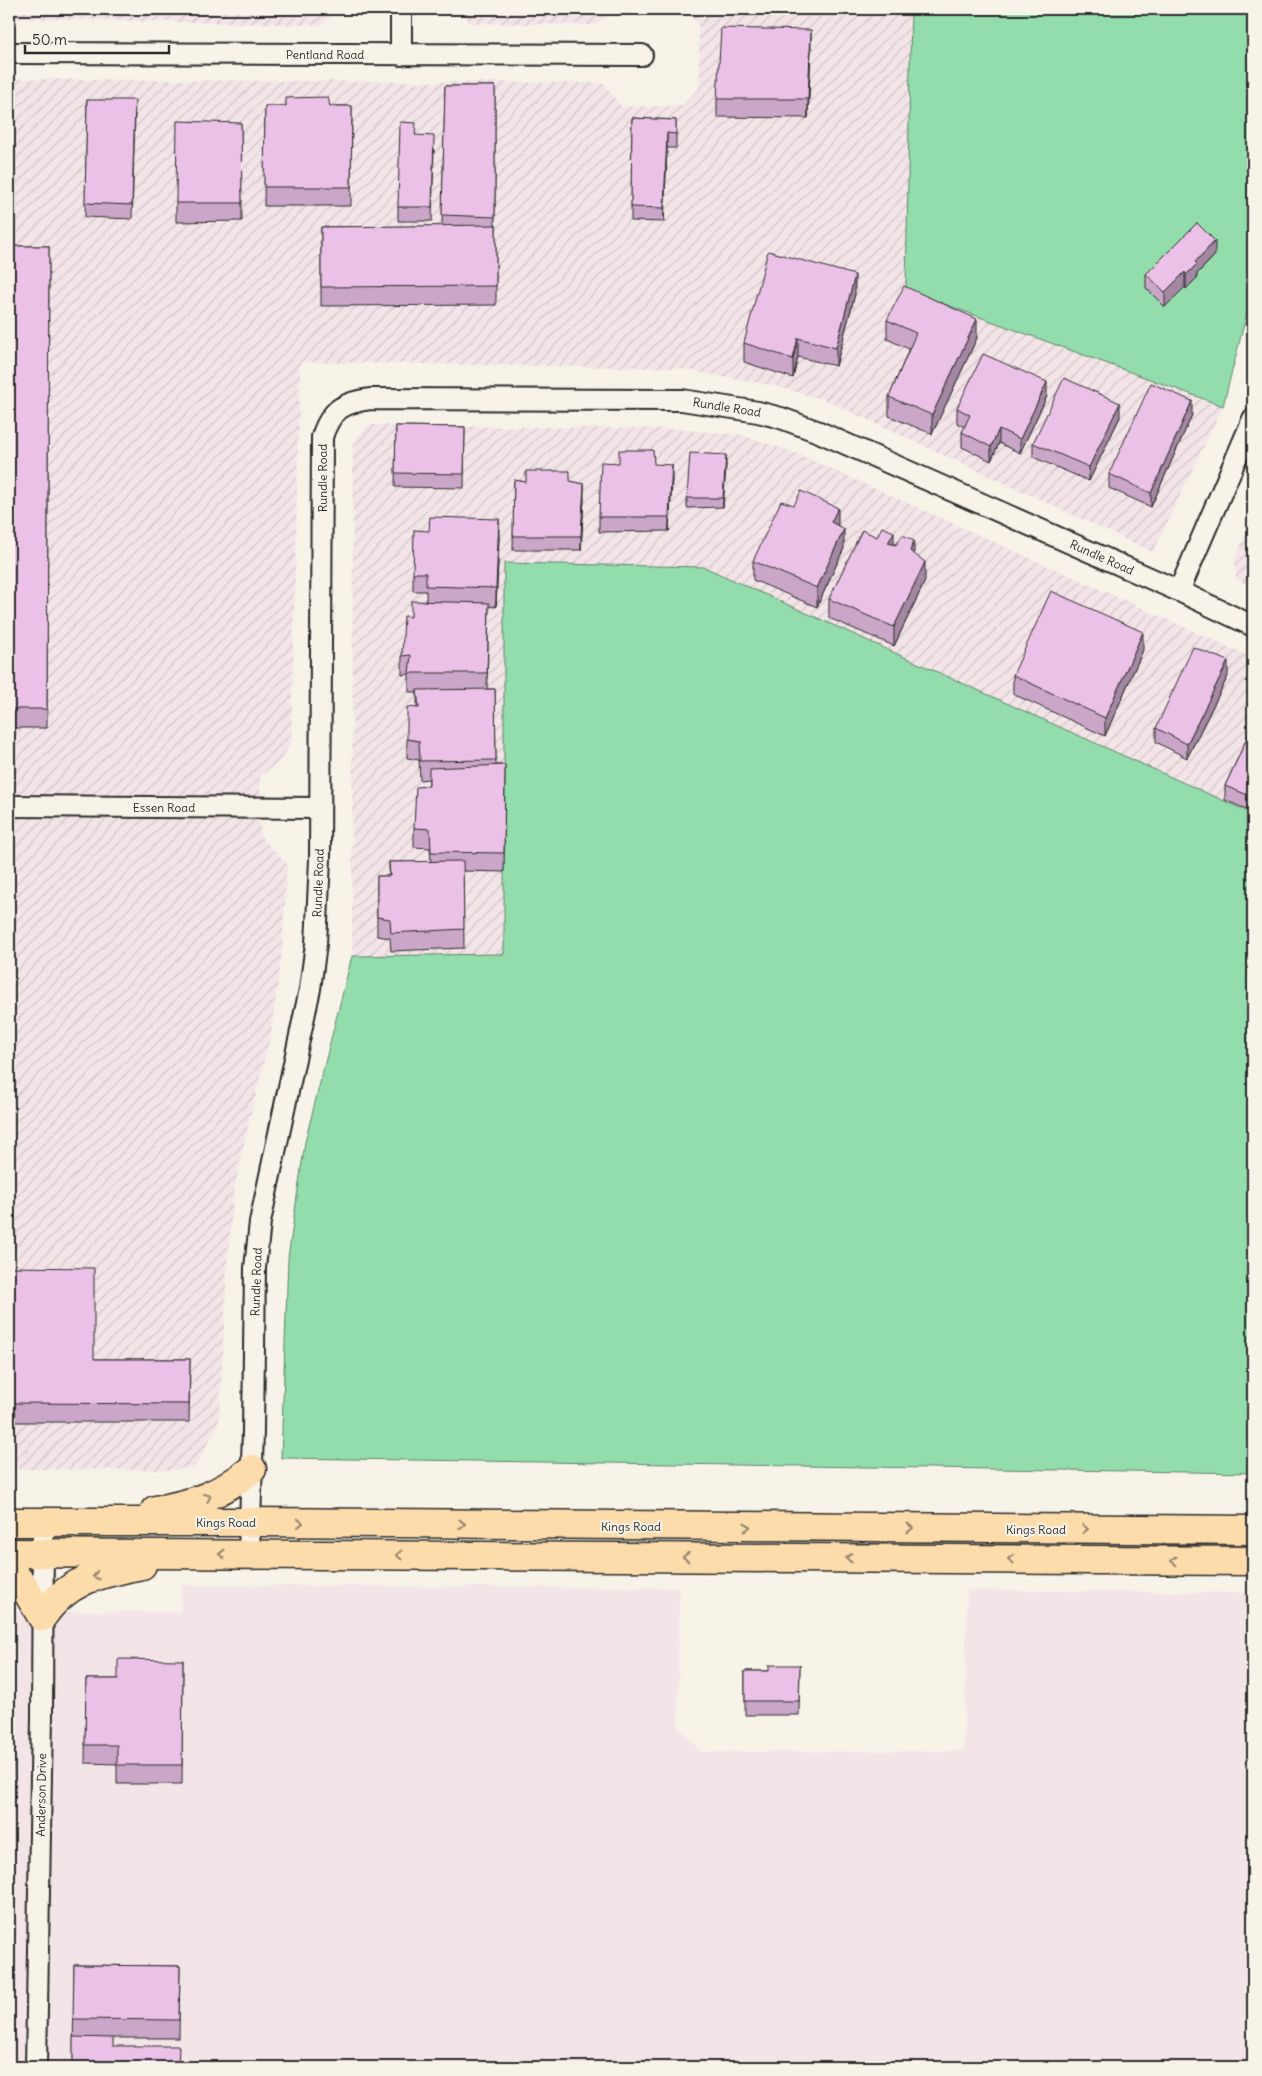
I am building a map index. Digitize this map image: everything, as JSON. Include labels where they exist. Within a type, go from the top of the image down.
[{"type":"main road","points":[[74,1522],[182,1506],[221,1490],[252,1469]]},
{"type":"main road","name":"Kings Road","points":[[9,1522],[251,1522],[1253,1530]]},
{"type":"main road","points":[[9,1552],[1253,1561]]},
{"type":"main road","points":[[9,1567],[25,1588],[42,1617],[61,1594],[75,1583],[111,1571],[195,1554]]},
{"type":"street","points":[[401,9],[401,54]]},
{"type":"street","name":"Pentland Road","points":[[9,53],[642,55]]},
{"type":"street","name":"Rundle Road","points":[[249,1554],[255,1268],[260,1222],[310,989],[316,944],[320,859],[322,437],[326,425],[334,413],[353,401],[371,399],[682,400],[758,412],[782,418],[819,432],[1180,591],[1253,626]]},
{"type":"street","points":[[1180,591],[1253,419]]},
{"type":"street","name":"Essen Road","points":[[9,806],[320,808]]},
{"type":"street","name":"Anderson Drive","points":[[36,2067],[43,1523]]},
{"type":"shaded area","points":[[9,9],[339,9],[322,25],[9,18]]},
{"type":"shaded area","points":[[463,9],[625,9],[611,11],[596,25],[469,23]]},
{"type":"shaded area","points":[[684,9],[911,9],[907,290],[1223,406],[1153,552],[825,400],[776,386],[676,368],[300,362],[291,743],[280,761],[260,776],[260,836],[287,864],[282,952],[271,1033],[234,1189],[228,1255],[219,1422],[195,1467],[173,1470],[9,1469],[9,79],[604,83],[621,107],[682,106],[700,87],[699,27],[691,15]]},
{"type":"shaded area","points":[[369,425],[676,429],[742,435],[798,454],[1253,658],[1253,814],[704,567],[504,563],[504,954],[352,956],[353,443]]},
{"type":"shaded area","points":[[1253,518],[1253,587],[1236,579],[1235,559]]},
{"type":"shaded area","points":[[181,1585],[679,1588],[678,1727],[701,1752],[964,1751],[967,1590],[1253,1593],[1253,2067],[9,2067],[9,1611],[181,1612]]},
{"type":"green space","points":[[911,9],[1253,9],[1251,297],[1223,406],[906,290]]},
{"type":"green space","points":[[504,563],[704,567],[1253,814],[1253,1473],[281,1458],[288,1258],[305,1142],[352,956],[504,954]]},
{"type":"building","points":[[721,28],[811,30],[808,99],[717,99]]},
{"type":"building","points":[[445,86],[495,86],[495,217],[442,215]]},
{"type":"building","points":[[328,97],[330,106],[352,106],[351,187],[264,187],[265,106],[286,106],[286,98]]},
{"type":"building","points":[[87,100],[135,100],[132,205],[85,203]]},
{"type":"building","points":[[632,118],[676,120],[676,134],[667,133],[664,208],[631,207]]},
{"type":"building","points":[[177,121],[241,123],[242,203],[176,203]]},
{"type":"building","points":[[400,122],[416,123],[415,135],[434,136],[432,207],[398,207]]},
{"type":"building","points":[[1197,223],[1215,241],[1195,262],[1197,264],[1186,275],[1185,272],[1165,292],[1146,274]]},
{"type":"building","points":[[496,225],[496,286],[321,287],[321,227]]},
{"type":"building","points":[[9,246],[49,246],[47,709],[9,709]]},
{"type":"building","points":[[768,251],[855,275],[836,348],[798,338],[793,359],[744,343]]},
{"type":"building","points":[[904,286],[977,319],[932,415],[889,397],[916,333],[887,320]]},
{"type":"building","points":[[983,354],[1047,382],[1020,439],[999,429],[991,447],[962,432],[970,415],[957,408]]},
{"type":"building","points":[[1064,378],[1120,403],[1089,467],[1033,443]]},
{"type":"building","points":[[1151,383],[1192,401],[1151,493],[1109,474]]},
{"type":"building","points":[[396,426],[465,427],[464,474],[395,473]]},
{"type":"building","points":[[619,450],[653,450],[654,464],[672,465],[669,517],[599,517],[601,462],[619,463]]},
{"type":"building","points":[[690,453],[726,455],[723,498],[687,498]]},
{"type":"building","points":[[526,471],[570,471],[570,481],[584,484],[581,536],[513,536],[514,480],[526,482]]},
{"type":"building","points":[[801,491],[838,508],[831,522],[844,529],[817,588],[753,561],[781,501],[794,505]]},
{"type":"building","points":[[430,517],[499,519],[496,588],[426,586],[426,573],[413,573],[414,530],[429,531]]},
{"type":"building","points":[[882,527],[894,532],[888,543],[896,545],[903,535],[914,541],[910,551],[925,562],[894,627],[829,599],[862,530],[877,537]]},
{"type":"building","points":[[1051,591],[1143,632],[1105,718],[1013,675]]},
{"type":"building","points":[[411,601],[489,603],[487,673],[409,673],[411,655],[402,656],[404,616],[411,617]]},
{"type":"building","points":[[1193,647],[1228,661],[1187,744],[1156,728]]},
{"type":"building","points":[[495,689],[496,760],[420,761],[419,741],[407,739],[407,707],[419,708],[417,690]]},
{"type":"building","points":[[1253,725],[1253,797],[1225,786]]},
{"type":"building","points":[[505,765],[504,853],[431,852],[430,829],[414,828],[416,787],[429,786],[429,768]]},
{"type":"building","points":[[463,861],[464,929],[391,933],[390,919],[377,917],[377,876],[390,876],[389,862]]},
{"type":"building","points":[[9,1267],[94,1268],[94,1359],[190,1359],[189,1404],[9,1403]]},
{"type":"building","points":[[118,1659],[183,1660],[182,1765],[117,1765],[117,1745],[85,1745],[86,1679],[118,1679]]},
{"type":"building","points":[[769,1665],[800,1665],[799,1701],[745,1701],[745,1671],[769,1671]]},
{"type":"building","points":[[9,1735],[13,1735],[10,1885],[9,1885]]},
{"type":"building","points":[[74,1965],[180,1966],[179,2020],[73,2019]]},
{"type":"building","points":[[73,2037],[113,2038],[113,2046],[179,2046],[178,2067],[73,2067]]}]
